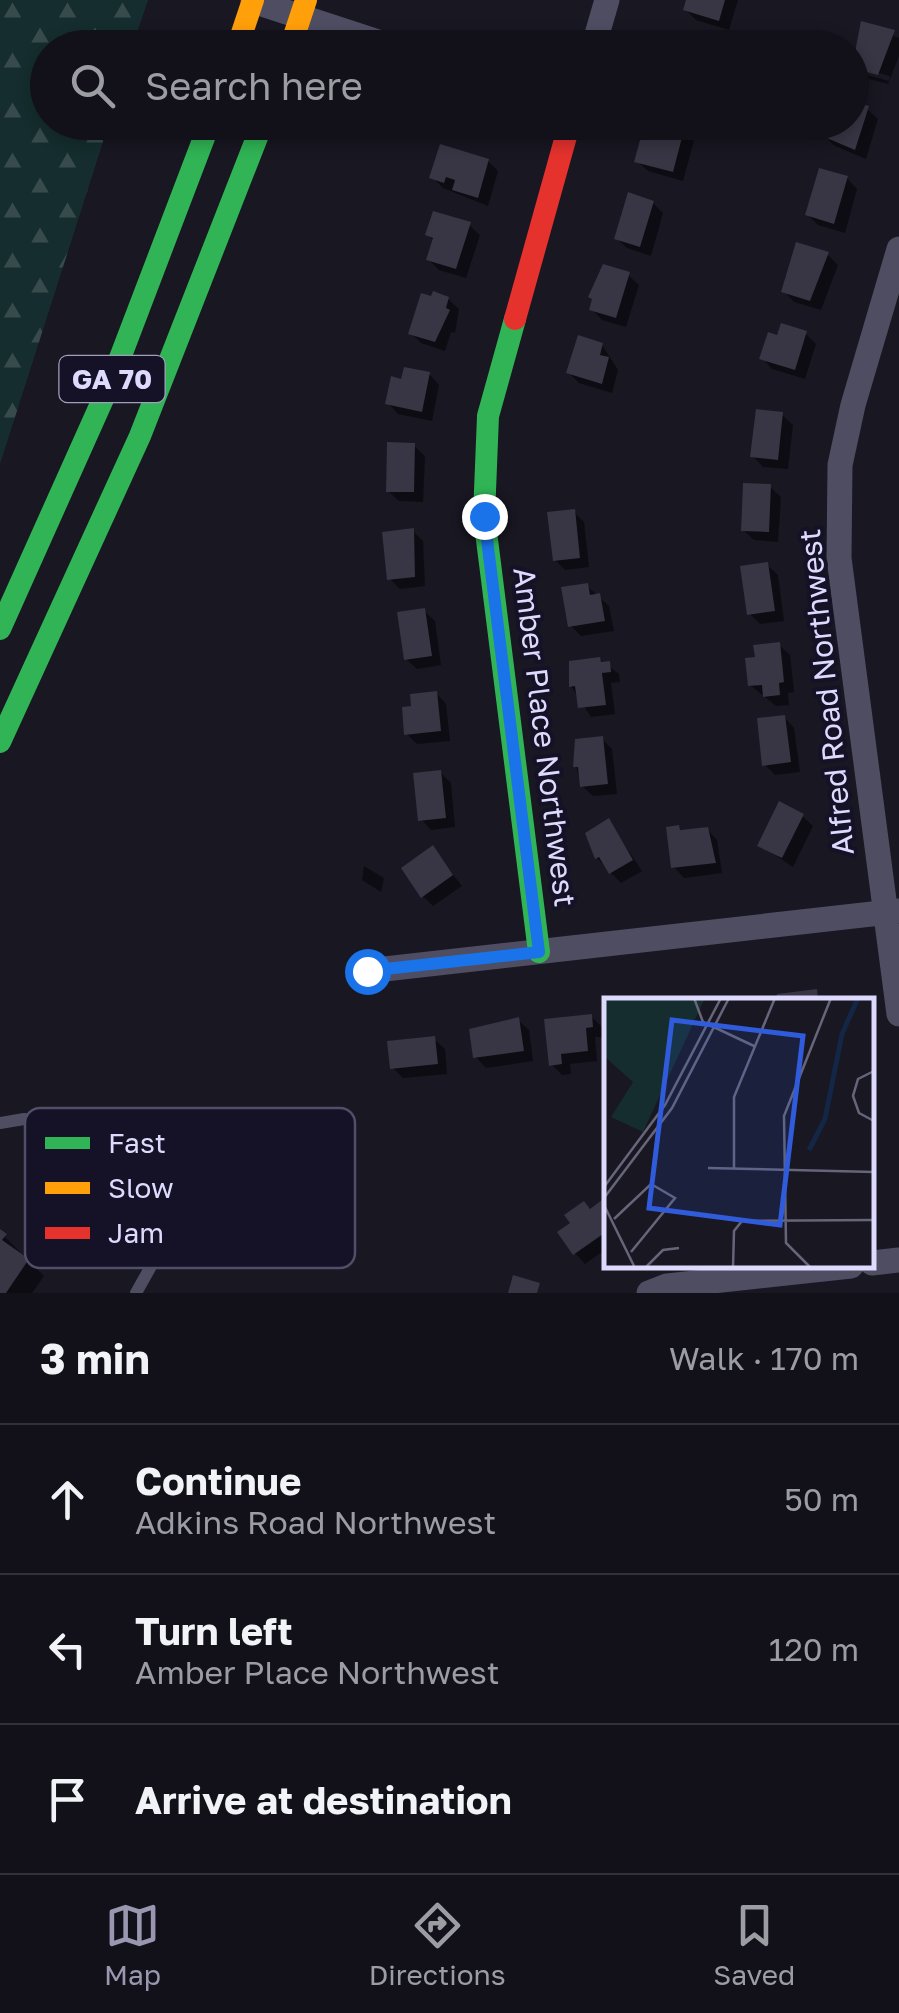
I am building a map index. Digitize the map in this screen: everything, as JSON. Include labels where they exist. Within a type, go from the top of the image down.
[{"type":"main road","points":[[243,30],[252,0]]},
{"type":"main road","name":"GA 70","points":[[0,629],[112,378],[203,140]]},
{"type":"main road","name":"GA 70","points":[[0,742],[72,595],[212,269],[257,140]]},
{"type":"main road","name":"Amber Place Northwest","points":[[539,952],[484,516],[482,466],[488,416],[565,140]]},
{"type":"street","points":[[252,0],[303,8],[354,30]]},
{"type":"street","points":[[598,30],[607,0]]},
{"type":"street","name":"Alfred Road Northwest","points":[[899,250],[853,405],[840,465],[838,558],[892,912],[899,1014]]},
{"type":"street","points":[[367,971],[892,912]]},
{"type":"street","points":[[874,1263],[899,1260]]},
{"type":"street","points":[[649,1293],[667,1286],[833,1268]]},
{"type":"lane","points":[[0,1123],[25,1119]]},
{"type":"lane","points":[[136,1293],[151,1268]]},
{"type":"green space","points":[[0,0],[148,0],[138,30],[30,30],[30,140],[104,140],[0,464]]},
{"type":"building","points":[[686,0],[725,0],[719,21],[683,10]]},
{"type":"building","points":[[861,21],[895,30],[878,75],[869,73],[869,30],[859,30]]},
{"type":"building","points":[[640,140],[681,140],[673,172],[634,162]]},
{"type":"building","points":[[831,140],[858,140],[855,150]]},
{"type":"building","points":[[440,144],[489,159],[478,198],[452,190],[455,180],[446,177],[444,183],[429,178]]},
{"type":"building","points":[[819,168],[848,176],[834,224],[805,215]]},
{"type":"building","points":[[628,192],[654,201],[640,247],[614,239]]},
{"type":"building","points":[[433,211],[471,222],[456,269],[426,260],[433,238],[425,235]]},
{"type":"building","points":[[796,242],[829,252],[810,301],[781,292]]},
{"type":"building","points":[[603,264],[630,272],[616,318],[589,310],[592,299],[588,297]]},
{"type":"building","points":[[433,291],[449,297],[446,308],[450,310],[435,342],[408,334],[421,293],[431,296]]},
{"type":"building","points":[[781,323],[807,331],[795,370],[759,359],[768,332],[777,335]]},
{"type":"building","points":[[578,335],[603,343],[600,355],[609,357],[602,384],[566,373]]},
{"type":"building","points":[[404,367],[430,372],[422,412],[385,404],[391,376],[401,379]]},
{"type":"building","points":[[756,409],[783,412],[778,460],[750,457]]},
{"type":"building","points":[[387,442],[415,443],[414,492],[386,492]]},
{"type":"building","points":[[743,483],[771,484],[769,532],[741,531]]},
{"type":"building","points":[[575,509],[580,558],[553,561],[547,512]]},
{"type":"building","points":[[414,528],[415,577],[387,580],[382,532]]},
{"type":"building","points":[[768,562],[775,611],[747,615],[740,566]]},
{"type":"building","points":[[588,583],[590,595],[600,593],[605,621],[568,627],[561,587]]},
{"type":"building","points":[[425,608],[432,656],[404,660],[397,612]]},
{"type":"building","points":[[780,642],[784,682],[779,683],[780,695],[763,697],[762,685],[748,686],[745,658],[755,657],[753,645]]},
{"type":"building","points":[[600,657],[601,662],[610,661],[611,672],[602,673],[606,705],[578,708],[575,686],[569,687],[569,661]]},
{"type":"building","points":[[437,691],[441,731],[404,735],[402,707],[411,706],[410,694]]},
{"type":"building","points":[[785,715],[791,762],[762,766],[757,718]]},
{"type":"building","points":[[603,736],[608,784],[580,787],[578,767],[573,767],[575,739]]},
{"type":"building","points":[[441,770],[446,818],[418,821],[413,773]]},
{"type":"building","points":[[779,801],[804,814],[782,858],[757,846]]},
{"type":"building","points":[[609,818],[633,860],[609,874],[599,857],[595,859],[585,833]]},
{"type":"building","points":[[679,825],[680,830],[708,827],[716,863],[671,868],[666,827]]},
{"type":"building","points":[[433,845],[453,875],[421,898],[401,868]]},
{"type":"building","points":[[817,989],[818,998],[777,998],[777,994]]},
{"type":"building","points":[[592,1014],[593,1027],[586,1028],[588,1051],[561,1054],[562,1064],[549,1066],[544,1019]]},
{"type":"building","points":[[519,1017],[524,1051],[473,1058],[469,1029]]},
{"type":"building","points":[[435,1036],[438,1064],[390,1069],[387,1041]]},
{"type":"building","points":[[604,1198],[604,1233],[573,1255],[557,1232],[570,1223],[564,1215],[584,1201],[590,1209]]},
{"type":"building","points":[[0,1229],[7,1234],[2,1240],[25,1256],[25,1265],[6,1293],[0,1293]]},
{"type":"building","points":[[513,1275],[540,1283],[537,1293],[508,1293]]},
{"type":"traffic: fast","points":[[0,629],[112,379],[203,140]]},
{"type":"traffic: fast","points":[[0,742],[140,436],[256,140]]},
{"type":"traffic: fast","points":[[515,319],[488,416],[484,516],[539,952]]},
{"type":"traffic: slow","points":[[243,30],[253,0]]},
{"type":"traffic: slow","points":[[296,30],[306,0]]},
{"type":"traffic: jam","points":[[515,319],[565,140]]},
{"type":"route","points":[[367,971],[539,952],[484,516]]}]
